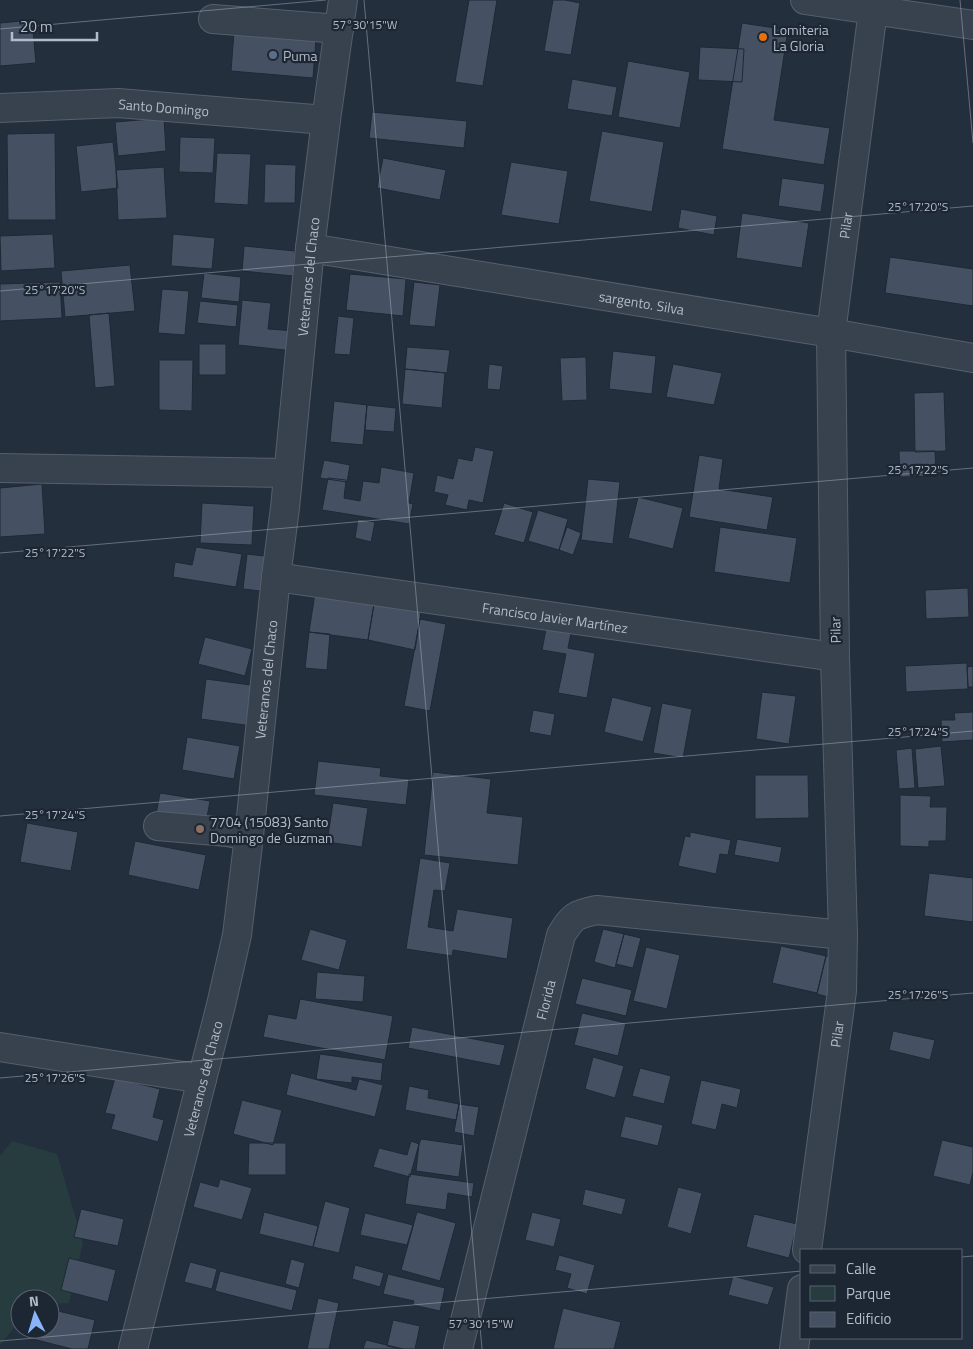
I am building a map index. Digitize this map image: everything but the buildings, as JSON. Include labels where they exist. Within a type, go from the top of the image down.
[{"type":"street","name":"Veteranos del Chaco","points":[[133,1349],[221,1005],[237,935],[285,508],[310,248],[343,0]]},
{"type":"street","points":[[805,0],[973,25]]},
{"type":"street","name":"Pilar","points":[[807,1249],[842,991],[843,934],[835,657],[831,333],[873,10]]},
{"type":"street","points":[[212,19],[339,29]]},
{"type":"street","name":"Santo Domingo","points":[[0,108],[118,103],[326,120]]},
{"type":"street","name":"sargento. Silva","points":[[310,248],[973,358]]},
{"type":"street","points":[[0,468],[287,473]]},
{"type":"street","name":"Francisco Javier Martínez","points":[[276,577],[835,657]]},
{"type":"street","points":[[158,826],[227,832],[249,836]]},
{"type":"street","name":"Florida","points":[[458,1349],[561,935],[570,921],[579,914],[597,910],[843,934]]},
{"type":"street","points":[[0,1047],[202,1079]]},
{"type":"street","points":[[794,1349],[800,1305]]},
{"type":"green space","points":[[12,1141],[57,1154],[83,1243],[69,1303],[60,1303],[60,1289],[10,1289],[10,1333],[0,1345],[0,1156]]},
{"type":"place","name":"Lomiteria La Gloria","points":[[763,37]]},
{"type":"place","name":"Puma","points":[[273,55]]},
{"type":"place","name":"7704 (15083) Santo Domingo de Guzman","points":[[200,829]]}]
